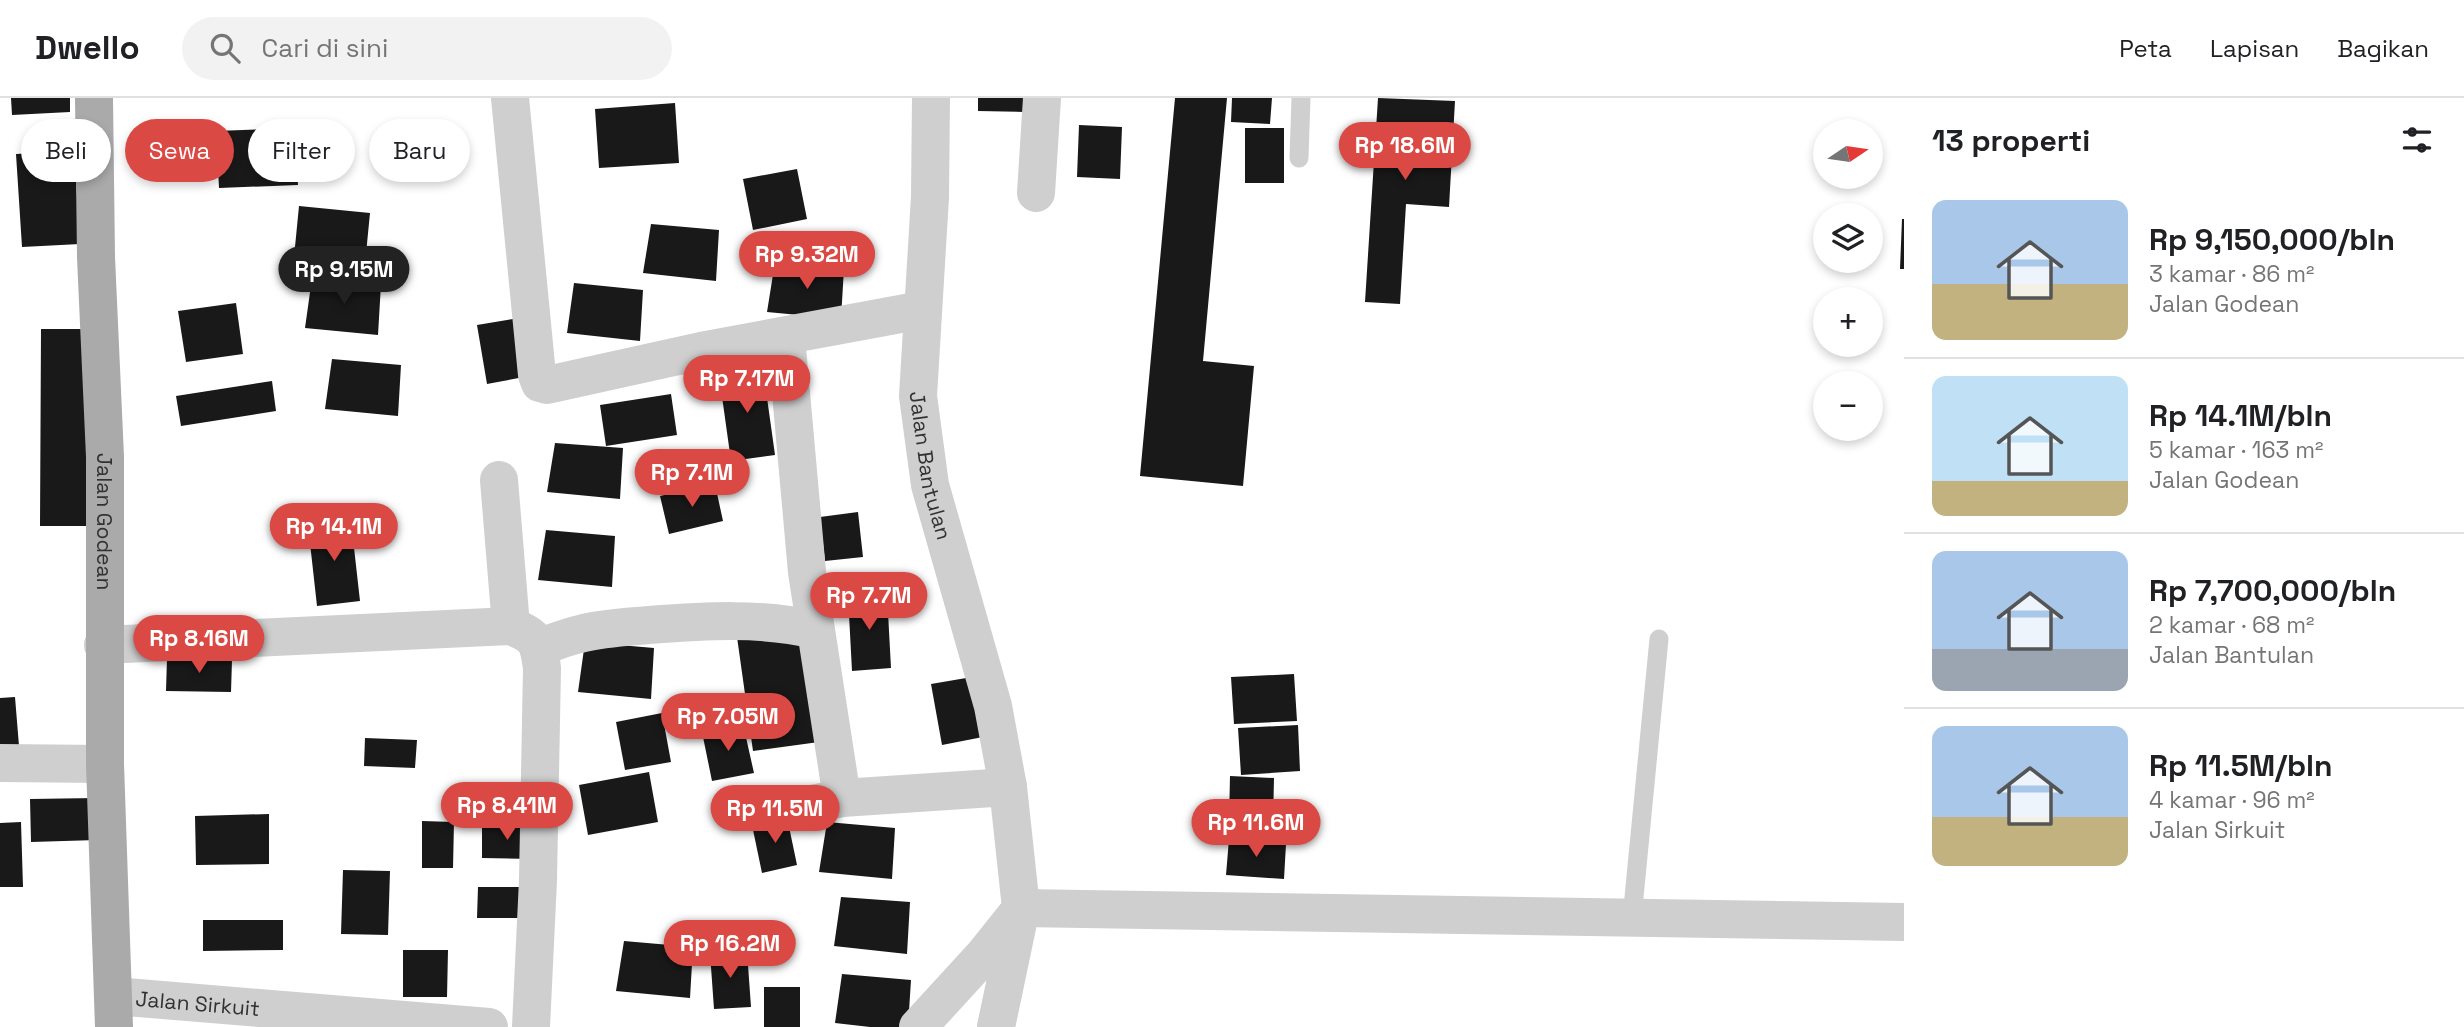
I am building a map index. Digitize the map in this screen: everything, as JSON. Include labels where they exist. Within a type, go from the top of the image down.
[{"type":"main road","name":"Jalan Godean","points":[[94,98],[96,257],[105,457],[105,764],[114,1011]]},
{"type":"street","points":[[510,98],[537,375],[540,383],[547,385],[701,351],[922,310]]},
{"type":"street","name":"Jalan Bantulan","points":[[931,98],[930,197],[918,396],[930,485],[993,706],[1007,787],[1021,908],[996,1027]]},
{"type":"street","points":[[1035,193],[1042,98]]},
{"type":"street","points":[[786,337],[807,572],[842,798]]},
{"type":"street","points":[[499,480],[525,636],[541,668],[538,880],[531,1027]]},
{"type":"street","points":[[103,645],[525,636],[687,622],[760,623],[815,630]]},
{"type":"street","points":[[0,764],[105,764]]},
{"type":"street","points":[[792,808],[842,798],[1007,787]]},
{"type":"street","points":[[918,1027],[984,955],[1021,908],[1904,922]]},
{"type":"street","name":"Jalan Sirkuit","points":[[114,1011],[489,1027]]},
{"type":"lane","points":[[1299,158],[1301,98]]},
{"type":"lane","points":[[1632,918],[1658,639]]},
{"type":"building","points":[[11,98],[70,98],[70,112],[12,115]]},
{"type":"building","points":[[978,98],[1024,98],[1024,112],[978,111]]},
{"type":"building","points":[[1175,98],[1227,98],[1203,361],[1254,366],[1243,486],[1140,476]]},
{"type":"building","points":[[1232,98],[1272,98],[1270,124],[1231,122]]},
{"type":"building","points":[[1378,98],[1455,101],[1449,207],[1406,204],[1400,304],[1365,302]]},
{"type":"building","points":[[675,103],[679,163],[599,168],[595,109]]},
{"type":"building","points":[[1079,125],[1122,127],[1120,179],[1077,177]]},
{"type":"building","points":[[1245,128],[1284,128],[1284,183],[1245,183]]},
{"type":"building","points":[[234,130],[248,130],[248,182],[298,182],[298,185],[219,188],[219,182],[234,182]]},
{"type":"building","points":[[16,154],[21,154],[21,182],[76,182],[80,244],[22,247]]},
{"type":"building","points":[[797,169],[807,219],[753,230],[743,179]]},
{"type":"building","points":[[299,206],[370,213],[365,264],[294,257]]},
{"type":"building","points":[[1902,219],[1904,269],[1900,269]]},
{"type":"building","points":[[651,224],[719,230],[716,281],[643,273]]},
{"type":"building","points":[[775,262],[844,268],[841,319],[767,312]]},
{"type":"building","points":[[312,278],[381,284],[378,335],[305,328]]},
{"type":"building","points":[[574,283],[643,290],[640,341],[567,333]]},
{"type":"building","points":[[236,303],[243,354],[186,362],[178,311]]},
{"type":"building","points":[[513,319],[524,377],[487,384],[477,325]]},
{"type":"building","points":[[41,329],[88,329],[87,526],[40,526]]},
{"type":"building","points":[[332,359],[401,365],[398,416],[325,409]]},
{"type":"building","points":[[763,369],[775,455],[731,461],[719,375]]},
{"type":"building","points":[[272,381],[276,411],[181,426],[176,396]]},
{"type":"building","points":[[671,394],[677,435],[606,446],[600,405]]},
{"type":"building","points":[[555,443],[623,448],[620,499],[547,492]]},
{"type":"building","points":[[715,484],[723,521],[669,534],[660,496]]},
{"type":"building","points":[[858,512],[863,557],[825,561],[820,517]]},
{"type":"building","points":[[351,521],[360,601],[317,606],[308,525]]},
{"type":"building","points":[[546,530],[615,536],[612,587],[538,580]]},
{"type":"building","points":[[887,594],[891,668],[852,671],[848,596]]},
{"type":"building","points":[[804,628],[819,742],[753,751],[737,637]]},
{"type":"building","points":[[585,642],[654,648],[651,699],[578,692]]},
{"type":"building","points":[[167,658],[232,660],[231,692],[166,691]]},
{"type":"building","points":[[1294,674],[1297,721],[1234,724],[1231,677]]},
{"type":"building","points":[[972,677],[983,737],[942,745],[931,684]]},
{"type":"building","points":[[15,697],[19,746],[0,747],[0,698]]},
{"type":"building","points":[[662,713],[671,762],[625,770],[616,722]]},
{"type":"building","points":[[743,724],[754,773],[712,781],[702,732]]},
{"type":"building","points":[[1298,725],[1300,771],[1241,775],[1238,728]]},
{"type":"building","points":[[365,738],[417,740],[415,768],[364,766]]},
{"type":"building","points":[[649,772],[658,822],[588,835],[579,785]]},
{"type":"building","points":[[1230,776],[1274,778],[1273,822],[1229,821]]},
{"type":"building","points":[[96,798],[97,840],[31,842],[30,799]]},
{"type":"building","points":[[269,814],[269,864],[196,865],[195,816]]},
{"type":"building","points":[[787,817],[797,865],[762,873],[752,825]]},
{"type":"building","points":[[422,821],[454,822],[453,868],[422,868]]},
{"type":"building","points":[[21,822],[23,887],[0,887],[0,823]]},
{"type":"building","points":[[827,822],[895,828],[892,879],[819,872]]},
{"type":"building","points":[[482,825],[532,827],[531,859],[482,858]]},
{"type":"building","points":[[1229,839],[1286,844],[1284,879],[1226,875]]},
{"type":"building","points":[[343,870],[390,871],[388,935],[341,934]]},
{"type":"building","points":[[478,887],[529,887],[529,918],[477,918]]},
{"type":"building","points":[[841,897],[910,902],[907,954],[834,946]]},
{"type":"building","points":[[203,920],[283,920],[283,950],[203,951]]},
{"type":"building","points":[[624,941],[693,947],[690,998],[616,991]]},
{"type":"building","points":[[403,950],[448,950],[447,997],[403,997]]},
{"type":"building","points":[[747,951],[751,1007],[714,1009],[710,953]]},
{"type":"building","points":[[842,974],[911,980],[908,1027],[835,1023]]},
{"type":"building","points":[[764,987],[800,987],[800,1027],[764,1027]]}]
